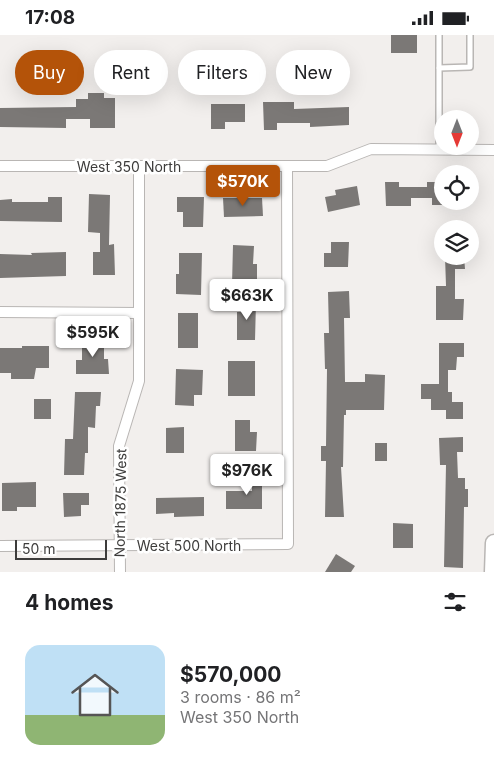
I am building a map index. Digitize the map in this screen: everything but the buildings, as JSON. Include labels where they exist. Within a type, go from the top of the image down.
[{"type":"main road","points":[[493,572],[494,543]]},
{"type":"street","name":"West 350 North","points":[[0,167],[327,167],[371,149],[434,150]]},
{"type":"street","name":"West 350 North","points":[[479,150],[494,150]]},
{"type":"street","name":"North 1875 West","points":[[120,572],[119,446],[138,381],[139,167]]},
{"type":"street","name":"West 500 North","points":[[0,545],[288,544],[287,167]]},
{"type":"street","points":[[0,312],[139,313]]},
{"type":"lane","points":[[439,35],[439,110]]},
{"type":"lane","points":[[439,68],[470,67],[470,35]]}]
